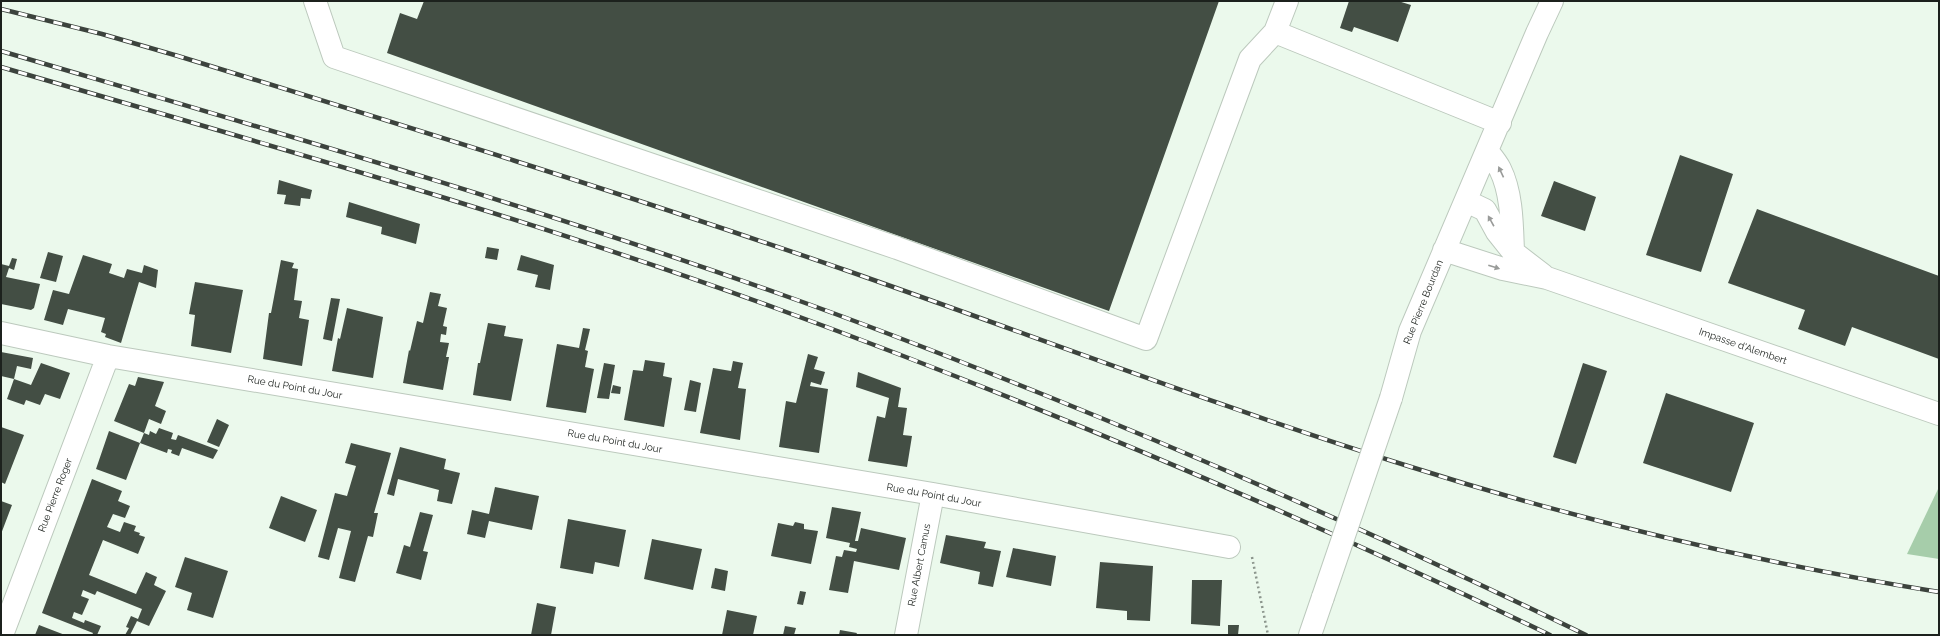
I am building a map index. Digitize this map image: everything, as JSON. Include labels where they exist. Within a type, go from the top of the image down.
[{"type":"street","points":[[315,1],[334,57],[897,248],[1146,339],[1250,59],[1275,32],[1287,1]]},
{"type":"street","name":"Rue Pierre Bourdan","points":[[1310,635],[1391,398],[1410,331],[1552,1]]},
{"type":"street","points":[[1275,32],[1500,122]]},
{"type":"street","points":[[1488,152],[1500,168],[1505,181],[1512,222],[1513,252]]},
{"type":"street","name":"Impasse d'Alembert","points":[[1466,201],[1485,210],[1497,232],[1513,252],[1547,278]]},
{"type":"street","name":"Impasse d'Alembert","points":[[1444,250],[1503,269],[1547,278],[1939,414]]},
{"type":"street","name":"Rue du Point du Jour","points":[[1,333],[108,356],[933,494],[1229,548]]},
{"type":"street","name":"Rue Pierre Roger","points":[[2,635],[108,356]]},
{"type":"street","name":"Rue Albert Camus","points":[[906,635],[933,494]]},
{"type":"path","points":[[1229,548],[1252,555],[1268,635]]},
{"type":"green space","points":[[1939,487],[1939,559],[1907,554]]},
{"type":"building","points":[[424,1],[1219,1],[1109,311],[387,53],[400,13],[417,19]]},
{"type":"building","points":[[1349,1],[1398,1],[1411,5],[1398,42],[1354,27],[1352,32],[1340,28]]},
{"type":"building","points":[[1680,155],[1733,174],[1701,272],[1646,255]]},
{"type":"building","points":[[279,180],[312,190],[310,199],[301,198],[300,206],[284,204],[286,195],[277,194]]},
{"type":"building","points":[[1554,181],[1596,197],[1585,231],[1541,216]]},
{"type":"building","points":[[349,202],[420,224],[416,244],[381,234],[382,227],[346,217]]},
{"type":"building","points":[[1757,209],[1939,276],[1939,359],[1852,327],[1845,346],[1798,329],[1805,310],[1728,283]]},
{"type":"building","points":[[487,247],[499,249],[497,260],[485,258]]},
{"type":"building","points":[[48,252],[63,256],[56,282],[40,278]]},
{"type":"building","points":[[83,255],[112,264],[109,273],[124,278],[127,269],[142,273],[144,265],[158,270],[156,288],[139,282],[121,343],[105,337],[106,334],[101,332],[105,318],[68,309],[63,325],[44,320],[53,290],[69,294]]},
{"type":"building","points":[[521,255],[554,265],[550,290],[535,287],[538,275],[517,270]]},
{"type":"building","points":[[12,258],[17,259],[14,270],[9,268],[6,277],[40,284],[34,308],[31,310],[1,304],[1,264],[9,266]]},
{"type":"building","points":[[281,260],[294,263],[292,268],[298,269],[294,300],[302,301],[299,318],[309,320],[302,366],[263,359],[269,313],[271,313]]},
{"type":"building","points":[[195,282],[243,290],[231,353],[191,346],[195,315],[189,314]]},
{"type":"building","points":[[430,292],[441,294],[438,306],[447,308],[443,326],[447,327],[446,335],[441,334],[440,342],[449,343],[446,357],[449,357],[443,390],[403,383],[409,350],[410,351],[417,321],[423,323]]},
{"type":"building","points":[[331,298],[340,299],[332,341],[323,339]]},
{"type":"building","points":[[347,308],[383,317],[373,378],[332,371],[338,338],[340,339]]},
{"type":"building","points":[[488,323],[506,326],[504,336],[523,339],[511,401],[473,395],[478,363],[480,363]]},
{"type":"building","points":[[583,328],[590,329],[585,350],[588,351],[585,367],[594,369],[586,413],[546,407],[557,344],[579,348]]},
{"type":"building","points":[[1,352],[33,358],[31,369],[17,366],[14,379],[1,376]]},
{"type":"building","points":[[808,354],[818,357],[814,369],[825,372],[821,385],[811,382],[810,386],[828,389],[819,453],[779,447],[786,401],[796,403]]},
{"type":"building","points":[[645,360],[665,363],[663,376],[672,378],[664,427],[624,420],[633,370],[643,371]]},
{"type":"building","points":[[733,361],[743,363],[738,388],[746,389],[740,440],[700,433],[713,368],[731,371]]},
{"type":"building","points":[[41,363],[70,373],[60,399],[45,394],[40,405],[26,400],[24,405],[7,399],[14,379],[31,385]]},
{"type":"building","points":[[604,363],[615,365],[609,399],[597,398]]},
{"type":"building","points":[[1583,363],[1607,371],[1576,464],[1553,457]]},
{"type":"building","points":[[858,372],[901,388],[898,407],[907,408],[903,435],[912,436],[907,467],[868,461],[877,416],[885,418],[889,398],[856,387]]},
{"type":"building","points":[[138,377],[164,382],[155,406],[166,411],[161,424],[149,419],[144,433],[114,421],[129,384],[135,386]]},
{"type":"building","points":[[690,380],[701,383],[696,412],[684,410]]},
{"type":"building","points":[[613,385],[621,387],[620,394],[611,393]]},
{"type":"building","points":[[1666,393],[1754,423],[1731,492],[1643,463]]},
{"type":"building","points":[[217,419],[229,425],[219,447],[207,442]]},
{"type":"building","points":[[1,427],[24,435],[5,484],[1,482]]},
{"type":"building","points":[[159,428],[173,433],[171,439],[176,440],[178,435],[218,450],[213,459],[182,448],[179,456],[171,453],[172,450],[168,449],[167,453],[140,443],[144,433],[149,435],[150,431],[156,434]]},
{"type":"building","points":[[109,431],[140,443],[126,480],[96,469]]},
{"type":"building","points":[[351,443],[391,453],[374,513],[378,513],[373,537],[368,536],[355,582],[339,578],[351,531],[338,528],[329,560],[318,557],[335,493],[347,496],[356,466],[345,463]]},
{"type":"building","points":[[400,447],[446,459],[444,469],[460,473],[452,504],[437,501],[439,490],[398,479],[394,496],[387,494]]},
{"type":"building","points":[[92,479],[122,491],[118,501],[130,506],[125,518],[113,514],[107,527],[120,532],[124,522],[136,526],[134,531],[145,537],[138,554],[103,540],[89,575],[136,594],[146,572],[157,577],[154,585],[166,591],[149,626],[137,621],[130,635],[125,635],[129,628],[126,627],[131,616],[138,619],[142,609],[97,591],[95,595],[83,590],[81,596],[89,599],[82,615],[74,612],[72,618],[84,623],[85,620],[101,626],[97,635],[92,635],[93,633],[42,613]]},
{"type":"building","points":[[495,487],[539,496],[532,530],[489,521],[485,538],[467,534],[472,510],[489,514]]},
{"type":"building","points":[[281,496],[317,510],[305,542],[269,528]]},
{"type":"building","points":[[1,501],[12,505],[1,534]]},
{"type":"building","points":[[832,507],[861,512],[855,541],[858,541],[861,528],[906,538],[899,570],[854,561],[848,593],[829,590],[836,556],[842,557],[844,550],[856,552],[857,549],[849,547],[850,543],[826,538]]},
{"type":"building","points":[[420,512],[433,515],[423,551],[428,552],[421,580],[396,573],[404,545],[410,547]]},
{"type":"building","points":[[568,519],[626,530],[619,567],[595,562],[593,574],[560,568]]},
{"type":"building","points":[[795,522],[804,524],[804,529],[818,531],[811,564],[771,556],[778,523],[793,526]]},
{"type":"building","points":[[946,535],[986,542],[984,548],[1001,551],[993,587],[978,584],[980,572],[940,563]]},
{"type":"building","points":[[652,539],[702,549],[693,590],[644,579]]},
{"type":"building","points":[[1013,548],[1056,556],[1051,586],[1006,577]]},
{"type":"building","points":[[185,557],[228,571],[213,618],[187,610],[192,593],[175,587]]},
{"type":"building","points":[[1100,562],[1153,566],[1150,621],[1127,620],[1127,611],[1096,608]]},
{"type":"building","points":[[715,568],[728,571],[725,591],[711,588]]},
{"type":"building","points":[[1192,580],[1222,580],[1220,626],[1191,624]]},
{"type":"building","points":[[800,591],[806,592],[803,605],[797,604]]},
{"type":"building","points":[[537,603],[556,607],[551,635],[531,635]]},
{"type":"building","points":[[727,610],[757,616],[753,635],[722,635]]},
{"type":"building","points":[[39,625],[65,635],[35,635]]},
{"type":"building","points":[[1228,625],[1239,625],[1238,635],[1228,635]]},
{"type":"building","points":[[785,626],[796,628],[794,635],[783,635]]},
{"type":"building","points":[[840,630],[857,633],[856,635],[839,635]]},
{"type":"railway","points":[[1,9],[102,34],[178,56],[598,187],[765,242],[1267,420],[1473,486],[1539,505],[1671,539],[1804,568],[1939,592]]},
{"type":"railway","points":[[1,51],[490,197],[587,228],[846,318],[1042,394],[1248,480],[1452,571],[1586,635]]},
{"type":"railway","points":[[1,67],[294,152],[489,212],[682,275],[778,309],[974,383],[1071,422],[1264,504],[1455,590],[1550,635]]}]
